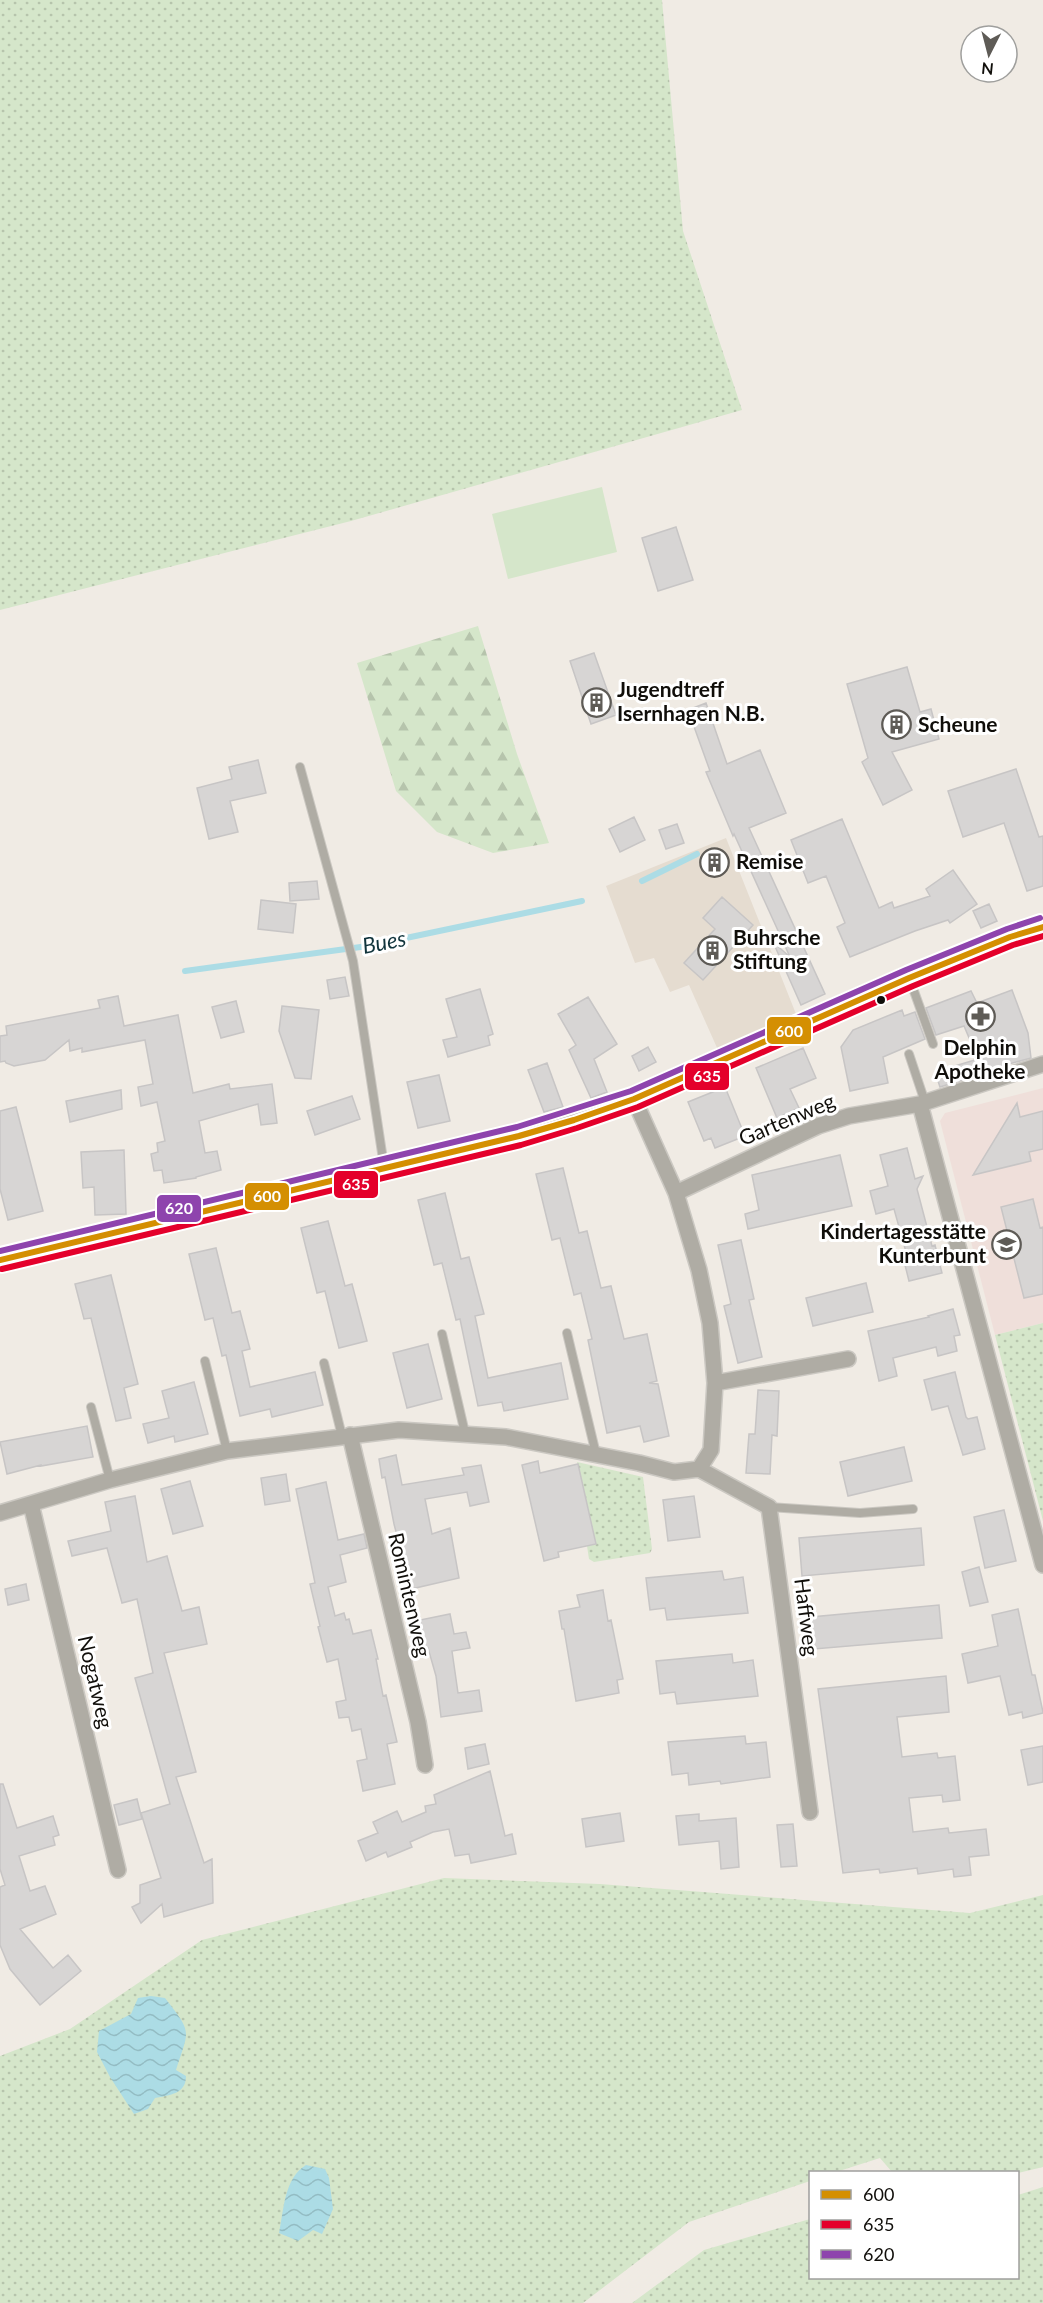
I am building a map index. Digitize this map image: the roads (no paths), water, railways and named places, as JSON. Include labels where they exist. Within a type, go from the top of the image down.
[{"type":"main road","points":[[0,1260],[519,1136],[574,1120],[634,1099],[909,978],[1010,937],[1043,927]]},
{"type":"street","name":"Gartenweg","points":[[676,1193],[818,1126],[849,1116],[922,1103],[1040,1064]]},
{"type":"street","points":[[634,1099],[676,1193],[699,1270],[710,1323],[715,1383],[711,1450],[699,1470]]},
{"type":"street","points":[[922,1103],[1043,1565]]},
{"type":"street","points":[[715,1383],[848,1359]]},
{"type":"street","points":[[0,1513],[110,1480],[227,1451],[399,1430],[465,1433],[534,1442],[675,1472],[699,1470],[769,1507]]},
{"type":"street","name":"Romintenweg","points":[[346,1436],[418,1722],[425,1765]]},
{"type":"street","name":"Nogatweg","points":[[31,1504],[118,1870]]},
{"type":"street","name":"Haffweg","points":[[769,1507],[810,1812]]},
{"type":"lane","points":[[300,767],[351,954],[384,1168]]},
{"type":"lane","points":[[909,978],[933,1044]]},
{"type":"lane","points":[[909,1054],[922,1103]]},
{"type":"lane","points":[[567,1333],[596,1455]]},
{"type":"lane","points":[[442,1334],[465,1433]]},
{"type":"lane","points":[[205,1361],[227,1451]]},
{"type":"lane","points":[[324,1363],[346,1436]]},
{"type":"lane","points":[[91,1407],[110,1480]]},
{"type":"lane","points":[[769,1507],[860,1513],[914,1509]]},
{"type":"water","points":[[151,1996],[165,1998],[184,2026],[186,2039],[176,2070],[186,2076],[183,2087],[176,2093],[155,2098],[148,2109],[134,2114],[97,2052],[99,2031],[131,2014],[138,1998]]},
{"type":"water","points":[[306,2165],[325,2169],[329,2178],[333,2209],[322,2234],[313,2230],[298,2241],[279,2233],[289,2186],[293,2178]]},
{"type":"waterway","name":"Bues","points":[[642,881],[697,854]]},
{"type":"waterway","name":"Bues","points":[[185,971],[368,946],[582,901]]},
{"type":"place","name":"Jugendtreff Isernhagen N.B.","points":[[596,702]]},
{"type":"place","name":"Scheune","points":[[897,725]]},
{"type":"place","name":"Remise","points":[[715,862]]},
{"type":"place","name":"Buhrsche Stiftung","points":[[712,950]]},
{"type":"place","name":"Delphin Apotheke","points":[[980,1017]]},
{"type":"place","name":"Kindertagesstätte Kunterbunt","points":[[1007,1244]]}]
